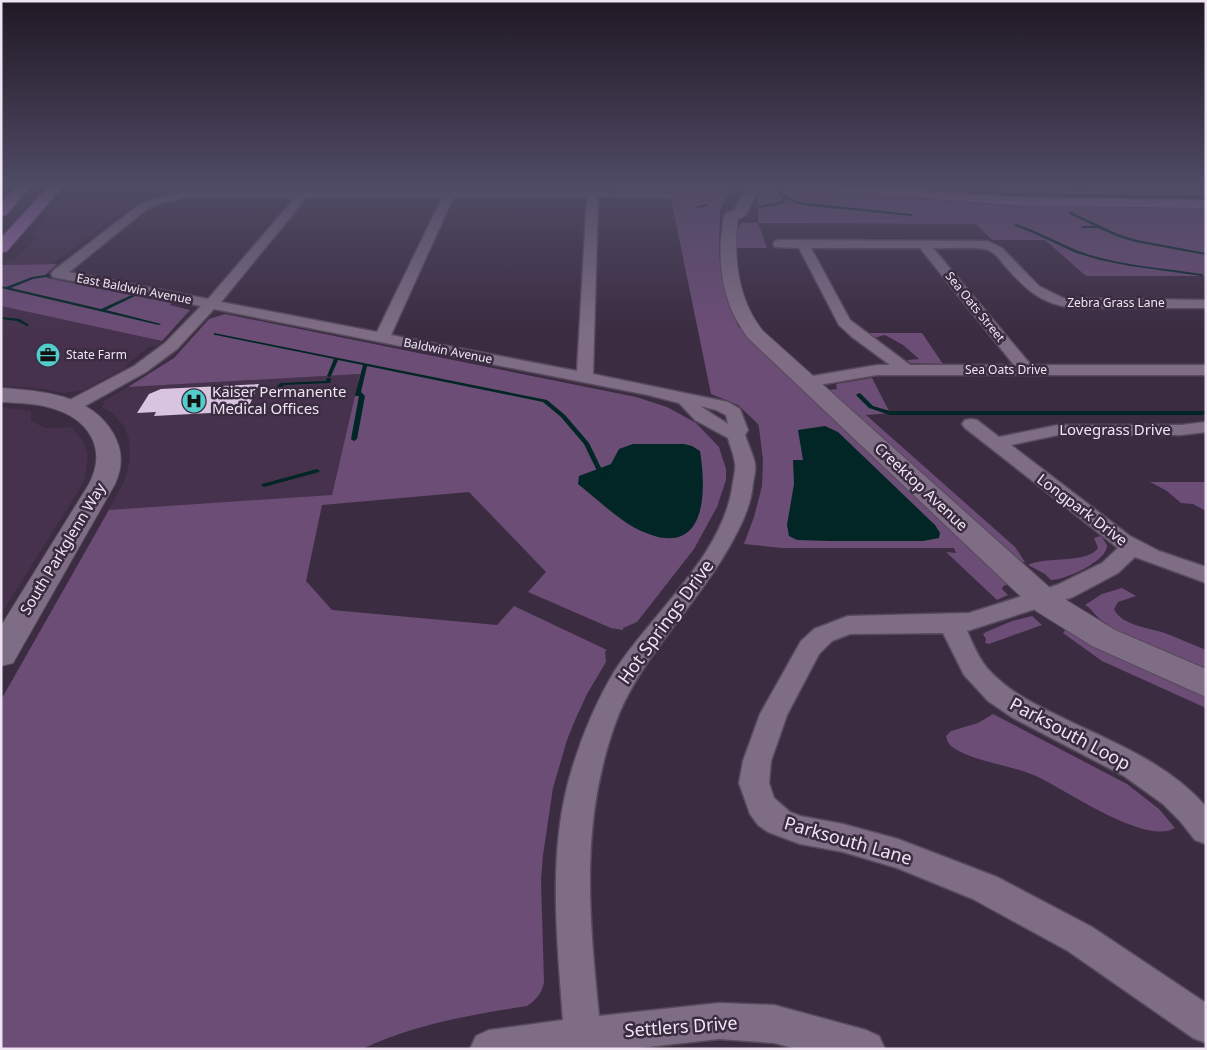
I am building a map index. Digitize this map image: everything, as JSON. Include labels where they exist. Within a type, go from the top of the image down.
[{"type":"highway","points":[[1,248],[16,234]]},
{"type":"street","name":"East Baldwin Avenue","points":[[110,234],[58,274],[210,304]]},
{"type":"street","points":[[70,407],[153,361],[175,342],[270,234]]},
{"type":"street","points":[[382,338],[430,234]]},
{"type":"street","points":[[585,378],[596,234]]},
{"type":"street","name":"Creektop Avenue","points":[[727,234],[727,262],[743,318],[751,330],[1042,598],[1074,622],[1102,638],[1206,684]]},
{"type":"street","name":"Zebra Grass Lane","points":[[779,244],[980,244],[993,246],[1042,296],[1059,303],[1206,304]]},
{"type":"street","points":[[803,244],[844,322],[857,334],[887,354],[906,370]]},
{"type":"street","name":"Sea Oats Street","points":[[924,244],[1027,371]]},
{"type":"street","name":"Baldwin Avenue","points":[[210,304],[685,399]]},
{"type":"street","name":"Sea Oats Drive","points":[[807,382],[867,371],[1206,370]]},
{"type":"street","name":"South Parkglenn Way","points":[[1,395],[35,398],[70,407],[87,416],[99,428],[109,451],[108,472],[1,654]]},
{"type":"street","name":"Hot Springs Drive","points":[[584,1043],[574,947],[572,880],[578,809],[587,763],[602,722],[624,677],[708,565],[728,532],[743,490],[746,471],[743,452],[736,435],[709,421],[690,407],[685,399]]},
{"type":"street","name":"Longpark Drive","points":[[971,424],[1132,547],[1206,575]]},
{"type":"street","name":"Lovegrass Drive","points":[[996,443],[1055,430],[1181,430],[1206,427]]},
{"type":"street","name":"Parksouth Lane","points":[[1132,547],[1101,574],[1066,590],[976,620],[952,624],[848,625],[837,628],[820,637],[808,651],[774,714],[764,737],[754,777],[756,794],[761,805],[774,819],[785,826],[856,842],[912,858],[1014,902],[1103,954],[1206,1025]]},
{"type":"street","name":"Parksouth Loop","points":[[952,624],[973,668],[996,693],[1022,710],[1151,777],[1188,808],[1206,830]]},
{"type":"street","name":"Settlers Drive","points":[[490,1049],[584,1043],[691,1022],[774,1024],[866,1049]]},
{"type":"shaded area","points":[[34,234],[93,234],[52,264],[3,265],[8,260],[15,259],[35,239],[36,237],[32,236]]},
{"type":"shaded area","points":[[678,234],[719,234],[721,274],[738,326],[1009,584],[1003,586],[1002,589],[1008,595],[997,600],[946,552],[956,553],[954,548],[782,548],[744,544],[754,517],[762,486],[763,460],[759,428],[758,424],[738,405],[711,394]]},
{"type":"shaded area","points":[[735,234],[762,234],[767,248],[734,248]]},
{"type":"shaded area","points":[[986,234],[1206,234],[1206,276],[1086,276],[1045,240],[992,240]]},
{"type":"shaded area","points":[[57,264],[46,274],[47,278],[171,303],[170,305],[190,310],[162,341],[1,306],[1,267],[3,265]]},
{"type":"shaded area","points":[[1,306],[162,341],[157,346],[149,347],[127,364],[125,368],[83,390],[64,393],[36,388],[1,386]]},
{"type":"shaded area","points":[[225,314],[636,397],[667,407],[696,423],[719,447],[726,469],[726,480],[717,507],[694,549],[637,622],[623,628],[623,630],[611,628],[528,592],[546,572],[469,492],[322,505],[306,581],[332,610],[497,625],[514,606],[607,650],[605,651],[606,662],[587,694],[567,740],[553,788],[541,880],[544,983],[536,999],[527,1006],[464,1017],[402,1033],[362,1049],[1,1049],[1,700],[109,510],[332,495],[360,374],[128,387],[174,358],[209,319]]},
{"type":"shaded area","points":[[868,333],[922,333],[943,364],[910,363],[907,360],[919,359],[903,345],[885,335],[874,338]]},
{"type":"shaded area","points":[[360,374],[330,504],[322,505],[306,582],[1,700],[124,482],[130,459],[129,439],[124,426],[112,413],[102,407],[104,401],[128,387]]},
{"type":"shaded area","points":[[872,378],[890,413],[866,415],[1015,547],[1025,562],[1017,563],[828,390],[837,389],[836,384]]},
{"type":"shaded area","points":[[1,407],[31,411],[31,421],[45,428],[71,427],[83,441],[88,455],[85,478],[79,490],[1,614]]},
{"type":"shaded area","points":[[825,426],[838,432],[935,525],[940,533],[939,538],[923,541],[831,541],[797,540],[789,536],[787,525],[794,484],[793,460],[803,460],[798,430]]},
{"type":"shaded area","points":[[633,444],[684,444],[700,451],[703,489],[701,507],[696,521],[688,532],[675,538],[658,537],[635,528],[613,513],[578,484],[579,476],[611,464],[619,449]]},
{"type":"shaded area","points":[[1150,482],[1206,482],[1206,511],[1193,504],[1181,503],[1167,491]]},
{"type":"shaded area","points":[[1101,536],[1107,545],[1101,557],[1085,568],[1066,577],[1051,580],[1045,574],[1028,565],[1036,562],[1076,558],[1093,553],[1098,548],[1094,538]]},
{"type":"shaded area","points":[[1122,588],[1136,596],[1118,602],[1114,609],[1118,615],[1131,623],[1206,650],[1206,674],[1107,630],[1108,624],[1085,605],[1102,594]]},
{"type":"shaded area","points":[[1032,616],[1042,625],[989,644],[985,643],[986,639],[983,634],[986,632],[1012,621]]},
{"type":"shaded area","points":[[1066,629],[1206,695],[1206,708],[1102,661],[1063,633]]},
{"type":"shaded area","points":[[993,714],[1127,784],[1159,809],[1175,828],[1162,832],[1126,823],[1086,804],[1038,777],[970,756],[949,744],[946,736],[951,731],[978,723]]},
{"type":"building","name":"Kaiser Permanente Medical Offices","points":[[259,384],[249,406],[236,407],[230,409],[229,412],[154,416],[156,412],[137,413],[149,394],[161,389]]},
{"type":"waterway","points":[[1038,234],[1078,252],[1101,259],[1202,275]]},
{"type":"waterway","points":[[1115,234],[1136,241],[1206,254]]},
{"type":"waterway","points":[[7,288],[32,278],[70,272]]},
{"type":"waterway","points":[[1,287],[159,324]]},
{"type":"waterway","points":[[103,310],[134,295]]},
{"type":"waterway","points":[[1,318],[18,320],[27,325]]},
{"type":"waterway","points":[[216,334],[545,401],[563,416],[587,444],[602,476]]},
{"type":"waterway","points":[[329,376],[336,359]]},
{"type":"waterway","points":[[358,395],[365,365]]},
{"type":"waterway","points":[[279,392],[278,387],[283,384],[328,382],[329,379]]},
{"type":"waterway","points":[[354,439],[362,396],[359,392]]},
{"type":"waterway","points":[[859,395],[871,407],[890,413],[1206,413]]},
{"type":"waterway","points":[[264,485],[317,471]]},
{"type":"place","name":"State Farm","points":[[48,355]]},
{"type":"place","name":"Kaiser Permanente Medical Offices","points":[[194,401]]}]
